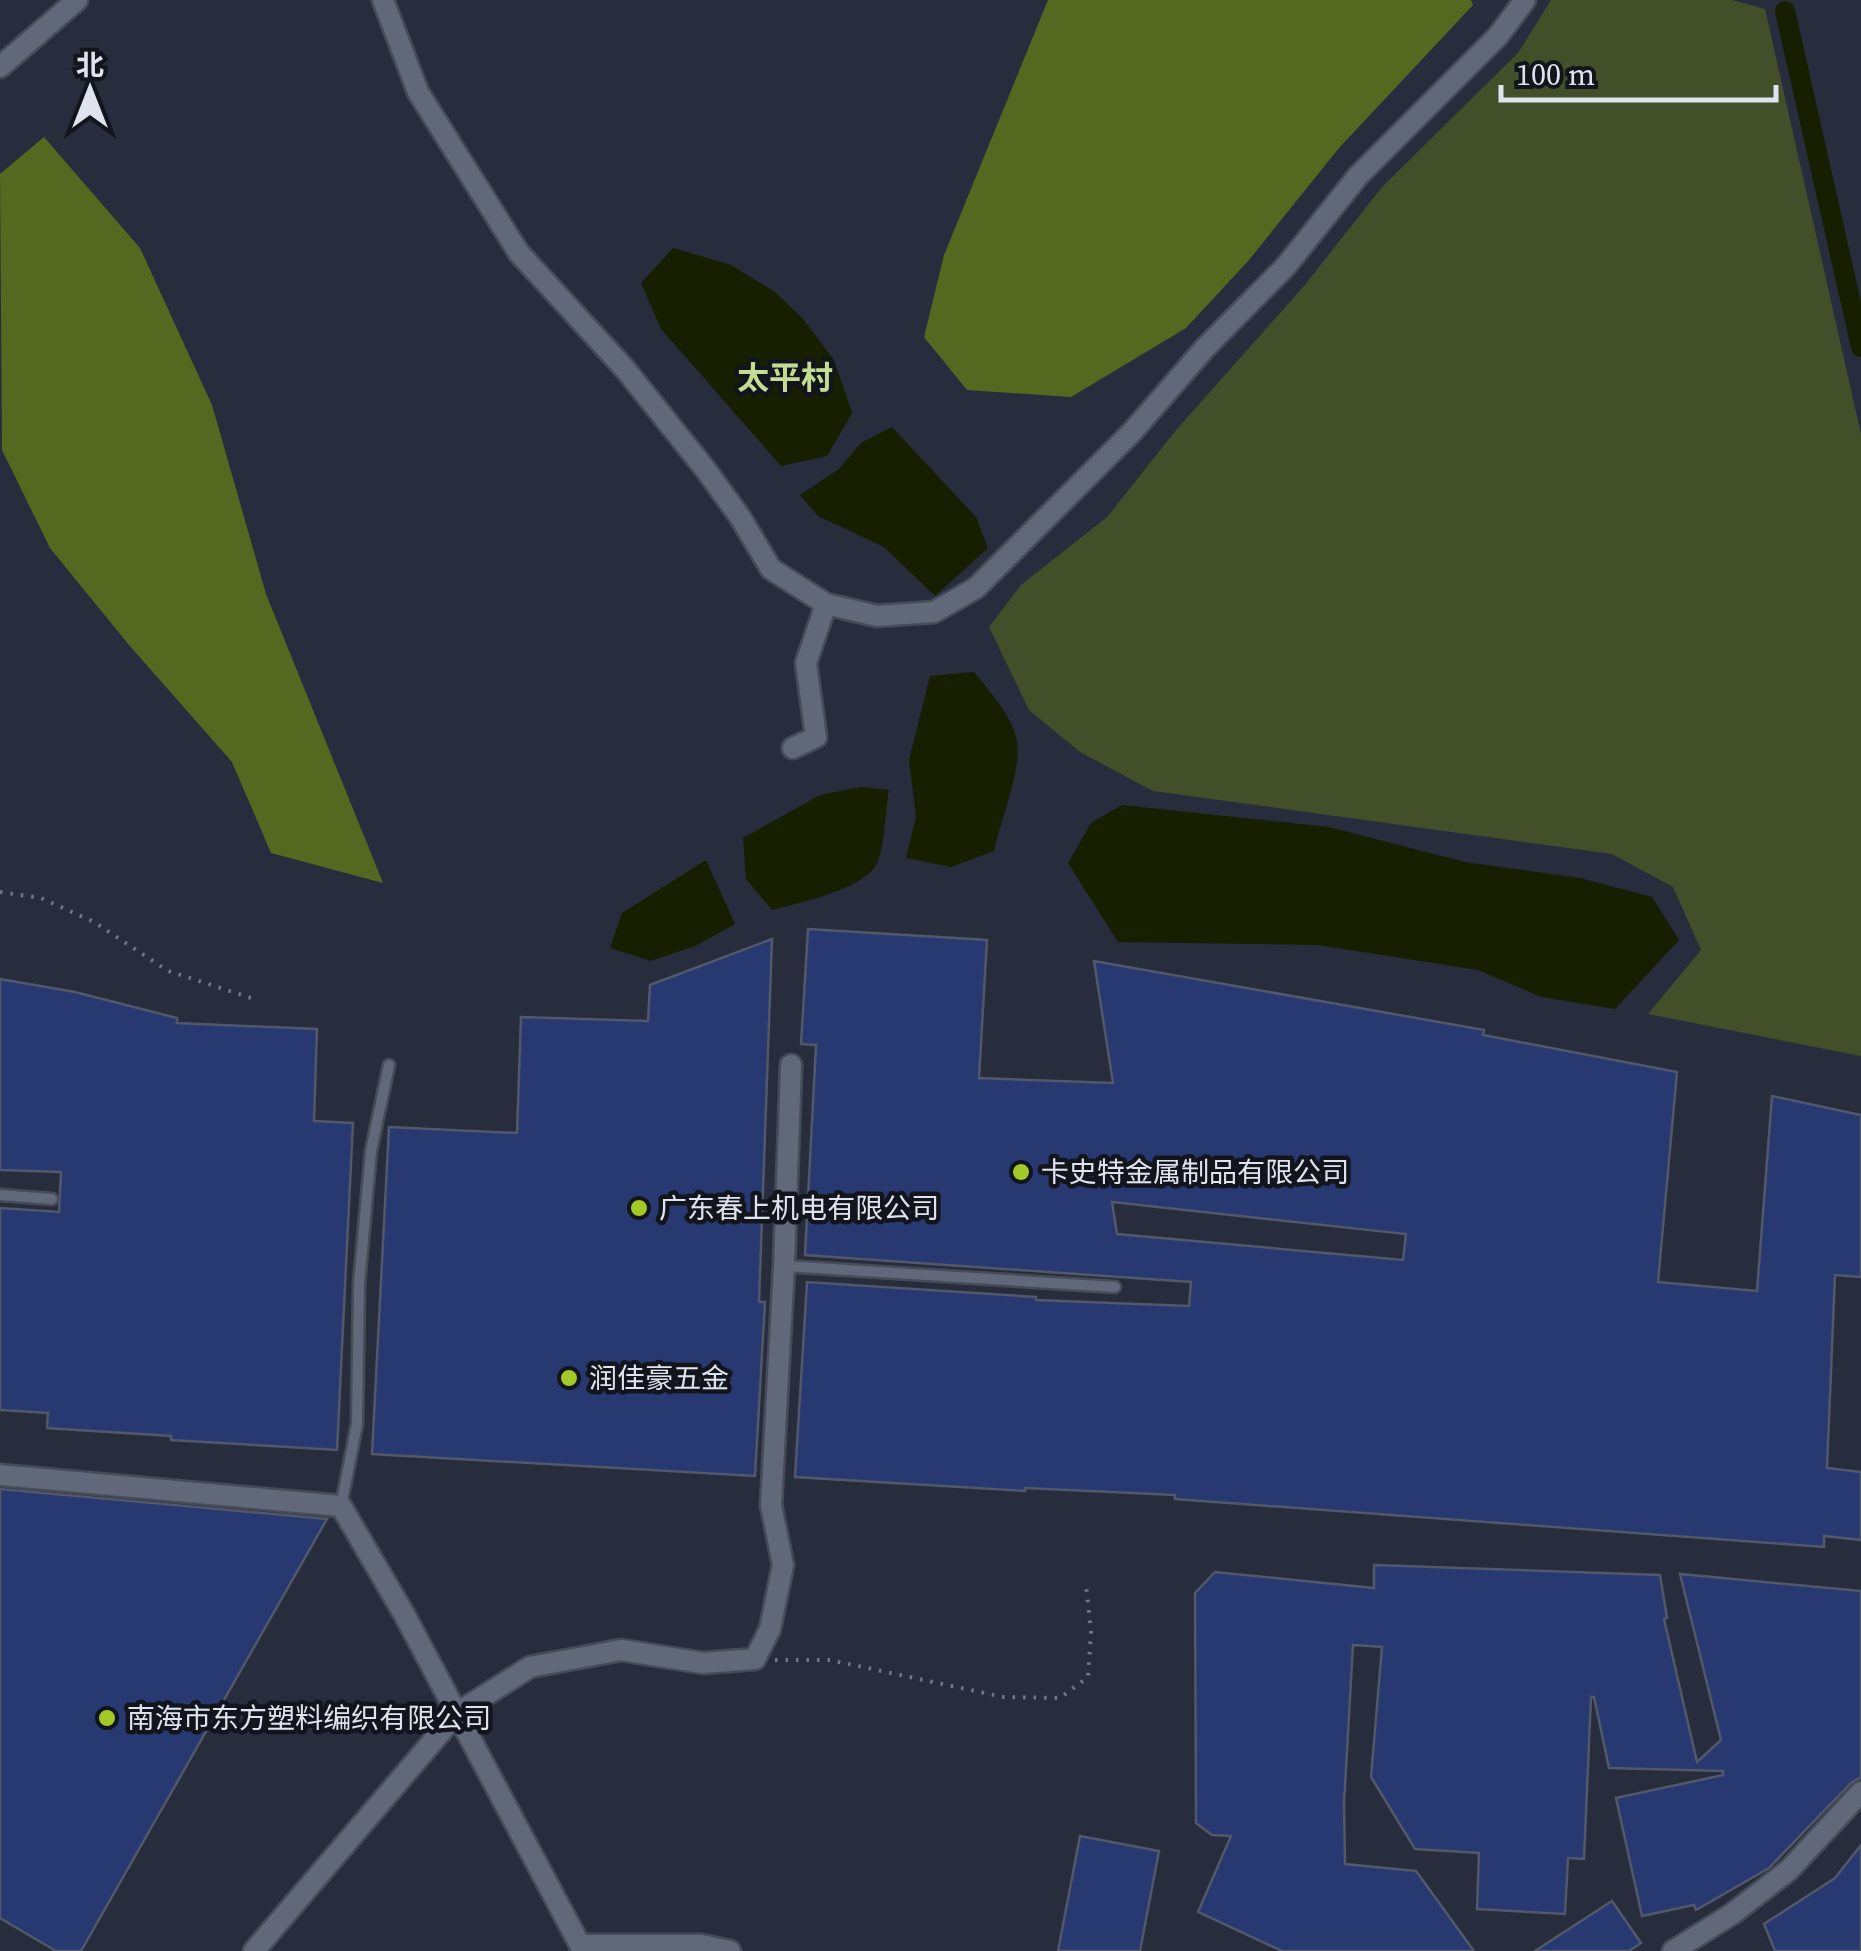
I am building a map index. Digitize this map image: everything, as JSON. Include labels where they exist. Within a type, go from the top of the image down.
[{"type":"street","points":[[0,67],[76,0]]},
{"type":"street","points":[[382,0],[418,92],[519,253],[626,370],[706,470],[771,569],[826,604],[877,616],[934,612],[976,588],[1133,431],[1205,348],[1286,266],[1358,176],[1498,36],[1525,0]]},
{"type":"street","points":[[793,748],[816,737],[806,664],[826,604]]},
{"type":"street","points":[[254,1951],[457,1713],[530,1667],[621,1650],[703,1662],[755,1660],[770,1629],[783,1565],[771,1505],[791,1065]]},
{"type":"street","points":[[0,1475],[341,1506],[457,1713],[576,1948],[701,1945],[730,1951]]},
{"type":"street","points":[[1673,1951],[1732,1914],[1789,1870],[1861,1792]]},
{"type":"lane","points":[[341,1506],[357,1424],[358,1284],[371,1150],[389,1065]]},
{"type":"lane","points":[[0,1195],[52,1199]]},
{"type":"lane","points":[[784,1266],[1116,1288]]},
{"type":"path","points":[[0,892],[41,898],[94,922],[168,972],[254,998]]},
{"type":"path","points":[[755,1660],[830,1660],[1003,1697],[1060,1698],[1088,1677],[1092,1632],[1086,1585]]},
{"type":"shaded area","points":[[1551,0],[1732,0],[1765,9],[1861,434],[1861,1056],[1648,1014],[1701,950],[1673,887],[1612,854],[1153,791],[1080,752],[1029,710],[989,627],[1021,585],[1107,517],[1177,429],[1304,286],[1382,187],[1518,53]]},
{"type":"shaded area","points":[[673,248],[731,265],[775,292],[803,319],[834,360],[852,413],[827,456],[781,466],[661,329],[641,283]]},
{"type":"shaded area","points":[[892,427],[976,517],[988,548],[935,596],[884,547],[818,516],[800,495],[839,469],[861,443]]},
{"type":"shaded area","points":[[974,672],[1009,719],[1018,749],[994,851],[951,867],[906,858],[916,817],[909,760],[930,676]]},
{"type":"shaded area","points":[[861,787],[889,790],[883,843],[874,868],[841,890],[772,910],[746,879],[743,838],[820,795]]},
{"type":"shaded area","points":[[1122,805],[1329,827],[1465,862],[1580,878],[1652,897],[1679,940],[1615,1009],[1541,997],[1478,970],[1318,945],[1118,942],[1068,863],[1091,823]]},
{"type":"shaded area","points":[[706,860],[735,924],[695,946],[651,961],[610,948],[622,913]]},
{"type":"green space","points":[[1048,0],[1471,0],[1473,5],[1339,148],[1249,260],[1186,328],[1071,397],[967,390],[924,337],[944,255]]},
{"type":"green space","points":[[44,137],[140,248],[212,405],[266,594],[383,883],[271,853],[232,762],[50,548],[2,450],[0,174]]},
{"type":"building","points":[[808,929],[987,940],[979,1078],[1113,1083],[1094,961],[1484,1030],[1483,1035],[1677,1072],[1658,1282],[1757,1291],[1772,1096],[1861,1115],[1861,1277],[1835,1275],[1827,1468],[1861,1472],[1861,1540],[1824,1536],[1824,1547],[1175,1499],[1175,1495],[1025,1491],[795,1477],[807,1282],[1036,1300],[1189,1306],[1191,1282],[805,1255],[816,1045],[801,1044]],"holes":[[[1112,1202],[1406,1234],[1403,1260],[1117,1234]]]},
{"type":"building","points":[[772,939],[759,1302],[765,1302],[755,1476],[372,1454],[389,1127],[517,1133],[521,1017],[648,1021],[650,985]]},
{"type":"building","points":[[0,979],[75,992],[177,1018],[177,1023],[317,1029],[314,1121],[353,1123],[337,1450],[47,1428],[48,1413],[0,1410],[0,1208],[59,1212],[61,1172],[0,1170]]},
{"type":"building","name":"南海市东方塑料编织有限公司","points":[[0,1489],[327,1519],[81,1951],[56,1951],[0,1918]]},
{"type":"building","points":[[1374,1565],[1660,1575],[1667,1618],[1664,1619],[1697,1762],[1721,1740],[1680,1574],[1861,1591],[1861,1777],[1769,1868],[1696,1910],[1694,1905],[1642,1916],[1616,1798],[1723,1775],[1723,1771],[1609,1768],[1591,1697],[1584,1859],[1568,1858],[1565,1914],[1477,1909],[1479,1853],[1415,1849],[1371,1777],[1382,1647],[1353,1645],[1344,1804],[1345,1864],[1416,1871],[1474,1951],[1282,1951],[1198,1912],[1231,1836],[1212,1835],[1196,1823],[1195,1593],[1215,1572],[1374,1588]]},
{"type":"building","points":[[1080,1836],[1159,1851],[1140,1951],[1058,1951]]},
{"type":"building","points":[[1861,1845],[1861,1951],[1775,1951],[1764,1924],[1835,1878]]},
{"type":"building","points":[[1612,1901],[1641,1943],[1629,1951],[1535,1951]]},
{"type":"waterway","points":[[1785,11],[1861,347]]},
{"type":"place","name":"卡史特金属制品有限公司","points":[[1021,1172]]},
{"type":"place","name":"广东春上机电有限公司","points":[[639,1208]]},
{"type":"place","name":"润佳豪五金","points":[[569,1378]]},
{"type":"place","name":"南海市东方塑料编织有限公司","points":[[107,1718]]},
{"type":"district","name":"太平村","points":[[785,378]]}]
